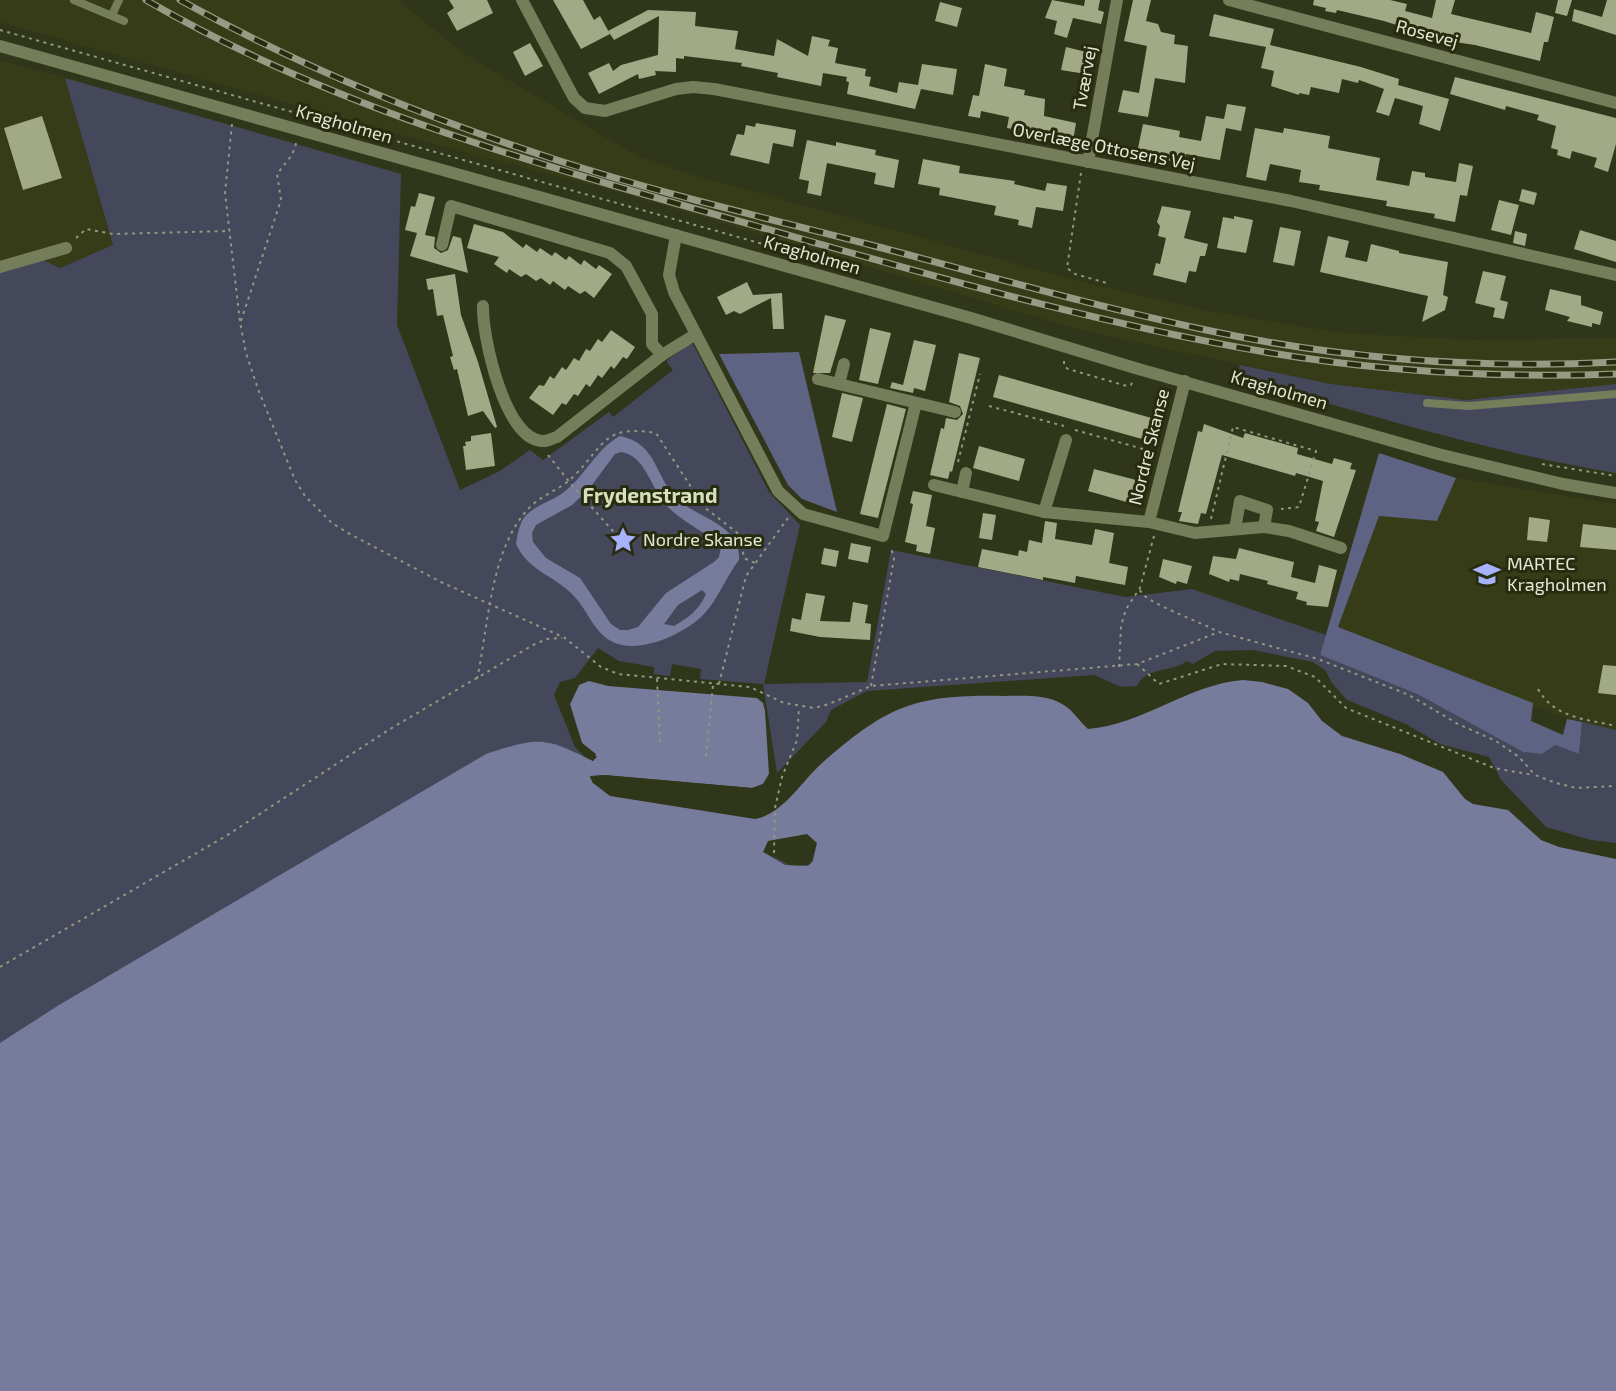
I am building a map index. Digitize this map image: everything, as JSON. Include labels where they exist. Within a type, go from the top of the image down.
[{"type":"street","name":"Overlæge Ottosens Vej","points":[[522,0],[574,98],[585,108],[605,111],[654,95],[693,87],[1388,221],[1616,275]]},
{"type":"street","name":"Tværvej","points":[[1085,162],[1118,0]]},
{"type":"street","name":"Rosevej","points":[[1229,0],[1616,103]]},
{"type":"street","name":"Kragholmen","points":[[0,46],[676,235],[1438,454],[1552,482],[1616,493]]},
{"type":"street","points":[[442,245],[451,206],[610,253],[626,267],[652,314],[652,344],[662,355]]},
{"type":"street","points":[[676,235],[669,275],[674,292],[778,491],[796,509],[814,518],[883,536],[916,402]]},
{"type":"street","points":[[0,267],[66,248]]},
{"type":"street","points":[[483,306],[487,343],[504,402],[523,429],[543,441],[557,437],[662,355],[696,333]]},
{"type":"street","points":[[839,384],[844,364]]},
{"type":"street","points":[[818,380],[955,412]]},
{"type":"street","name":"Nordre Skanse","points":[[1149,522],[1185,381]]},
{"type":"street","points":[[1044,512],[1066,440]]},
{"type":"street","points":[[962,469],[962,492]]},
{"type":"street","name":"Nordre Skanse","points":[[934,485],[1044,512],[1149,522],[1208,534],[1264,527],[1289,531],[1341,548]]},
{"type":"street","points":[[1235,529],[1240,501],[1267,510],[1264,527]]},
{"type":"lane","points":[[74,0],[124,21]]},
{"type":"lane","points":[[112,15],[119,0]]},
{"type":"lane","points":[[1427,403],[1469,406],[1616,394]]},
{"type":"path","points":[[232,123],[225,184],[228,231],[240,322],[246,352],[258,389],[295,480],[305,496],[333,523],[348,533],[491,605],[565,638],[601,667],[618,674],[750,687],[798,707],[829,704],[871,687],[1137,664],[1219,632]]},
{"type":"path","points":[[240,322],[281,200],[277,174],[292,155],[301,130]]},
{"type":"path","points":[[1085,162],[1067,268],[1075,274],[1110,284]]},
{"type":"path","points":[[66,248],[86,229],[113,234],[228,231]]},
{"type":"path","points":[[1065,360],[1064,366],[1068,369],[1127,386],[1131,386],[1133,380]]},
{"type":"path","points":[[962,469],[980,374]]},
{"type":"path","points":[[989,405],[1166,455]]},
{"type":"path","points":[[1208,534],[1233,428],[1316,451],[1299,507],[1267,510]]},
{"type":"path","points":[[477,679],[503,550],[514,526],[532,505],[570,483],[606,437],[618,432],[656,433],[704,507],[740,535],[744,558],[754,563]]},
{"type":"path","points":[[543,441],[550,458],[628,548]]},
{"type":"path","points":[[718,685],[741,590],[754,563],[796,509]]},
{"type":"path","points":[[1119,667],[1121,626],[1126,609],[1140,588],[1155,531],[1149,522]]},
{"type":"path","points":[[871,687],[894,559],[892,550],[883,536]]},
{"type":"path","points":[[1140,588],[1140,593],[1147,600],[1219,632],[1318,658],[1409,695],[1458,724],[1496,741],[1519,757],[1535,775]]},
{"type":"path","points":[[0,967],[226,837],[390,729],[533,645],[547,639],[565,638]]},
{"type":"path","points":[[1137,664],[1159,684],[1222,664],[1286,666],[1315,676],[1346,708],[1494,768],[1535,775],[1576,788],[1616,786]]},
{"type":"path","points":[[657,679],[660,742]]},
{"type":"path","points":[[706,756],[713,684]]},
{"type":"path","points":[[1538,689],[1545,703],[1562,713],[1616,726]]},
{"type":"path","points":[[774,851],[775,808],[782,777],[797,740],[798,707]]},
{"type":"shaded area","points":[[0,0],[398,0],[463,53],[636,155],[686,173],[1090,284],[1209,311],[1342,333],[1473,340],[1616,338],[1616,384],[1466,400],[1331,384],[1080,330],[629,195],[433,144],[0,22]]},
{"type":"shaded area","points":[[0,60],[65,78],[113,245],[60,268],[41,259],[0,272]]},
{"type":"shaded area","points":[[65,78],[401,174],[397,325],[460,490],[498,472],[530,450],[543,460],[609,412],[613,417],[673,370],[666,361],[689,344],[693,344],[769,492],[800,525],[764,684],[867,682],[891,550],[1125,597],[1192,589],[1326,635],[1320,655],[1417,694],[1523,752],[1555,745],[1579,754],[1582,722],[1616,730],[1616,843],[1591,840],[1546,827],[1501,780],[1489,757],[1440,744],[1406,724],[1347,700],[1332,683],[1325,670],[1313,662],[1253,650],[1215,651],[1193,664],[1187,661],[1181,665],[1153,672],[1141,680],[1137,686],[1121,687],[1094,675],[867,691],[831,710],[826,722],[777,773],[763,684],[700,679],[701,669],[672,664],[670,676],[654,674],[654,667],[619,661],[598,648],[575,678],[560,682],[554,695],[575,747],[586,758],[569,749],[553,777],[763,852],[794,867],[811,864],[819,836],[935,794],[0,1391],[0,272],[41,259],[60,268],[113,245]]},
{"type":"shaded area","points":[[799,352],[837,512],[802,499],[788,485],[719,354]]},
{"type":"shaded area","points":[[1240,365],[1331,384],[1466,400],[1616,384],[1616,473],[1472,443],[1237,377]]},
{"type":"shaded area","points":[[620,436],[642,446],[649,453],[677,499],[726,530],[738,548],[739,560],[714,602],[696,622],[660,641],[634,646],[611,641],[599,632],[573,595],[527,561],[516,544],[520,526],[526,516],[564,492],[612,441]],"holes":[[[621,452],[636,459],[671,510],[721,547],[719,557],[714,562],[666,593],[638,627],[628,630],[620,630],[611,624],[580,578],[546,558],[533,542],[532,533],[536,525],[572,505],[589,489],[615,454]],[[702,590],[706,594],[693,613],[674,626],[664,624],[678,605]]]},
{"type":"shaded area","points":[[1379,453],[1456,478],[1437,521],[1379,516],[1338,627],[1533,703],[1531,721],[1563,735],[1567,719],[1582,722],[1579,754],[1555,745],[1542,754],[1523,752],[1417,694],[1320,655]]},
{"type":"shaded area","name":"MARTEC Kragholmen","points":[[1456,478],[1616,504],[1616,730],[1567,719],[1338,627],[1379,516],[1437,521]]},
{"type":"shaded area","points":[[1243,680],[1288,689],[1308,703],[1322,721],[1342,736],[1400,754],[1443,772],[1465,799],[1473,804],[1508,810],[1541,840],[1559,847],[1616,859],[1616,1391],[0,1391],[0,1043],[59,1005],[486,754],[518,744],[541,742],[563,747],[593,761],[596,754],[582,743],[570,704],[579,685],[589,681],[608,686],[757,698],[763,703],[765,711],[769,774],[761,787],[604,775],[590,777],[593,783],[610,796],[755,819],[765,816],[783,804],[821,764],[865,729],[884,716],[924,701],[973,696],[1041,697],[1065,706],[1088,729],[1127,720],[1184,696],[1223,683]],"holes":[[[807,834],[817,843],[813,861],[808,866],[785,865],[763,852],[768,841]]]},
{"type":"pier","points":[[577,683],[579,685],[570,704],[573,721],[582,743],[597,757],[593,761],[579,751],[594,757],[579,745],[570,721],[567,704]]},
{"type":"pier","points":[[771,758],[772,774],[767,785],[752,791],[594,779],[598,784],[593,783],[590,776],[604,775],[752,788],[765,783]]},
{"type":"building","points":[[449,0],[487,0],[493,13],[457,31],[447,13],[454,8]]},
{"type":"building","points":[[553,0],[583,0],[594,20],[600,16],[610,34],[581,49]]},
{"type":"building","points":[[1052,0],[1084,6],[1085,0],[1100,0],[1098,10],[1104,12],[1101,24],[1073,18],[1067,38],[1054,34],[1057,21],[1045,18]]},
{"type":"building","points":[[1133,0],[1151,0],[1146,21],[1158,24],[1161,32],[1175,35],[1174,44],[1188,46],[1185,83],[1155,78],[1148,117],[1118,112],[1123,90],[1139,93],[1147,46],[1124,41]]},
{"type":"building","points":[[1314,0],[1390,0],[1407,4],[1405,11],[1432,18],[1436,0],[1455,0],[1451,14],[1531,33],[1536,12],[1554,17],[1548,42],[1544,42],[1540,61],[1475,45],[1415,36],[1416,33],[1406,28],[1384,21],[1337,10],[1336,13],[1325,11],[1326,8],[1313,5]]},
{"type":"building","points":[[1558,0],[1572,0],[1567,16],[1555,13]]},
{"type":"building","points":[[1607,0],[1616,0],[1616,35],[1572,21],[1574,9],[1602,17]]},
{"type":"building","points":[[940,2],[962,8],[957,27],[935,21]]},
{"type":"building","points":[[648,10],[696,12],[695,26],[738,31],[735,49],[774,56],[777,39],[808,56],[812,36],[830,40],[828,46],[838,48],[835,63],[866,69],[865,76],[871,77],[869,86],[897,93],[899,82],[918,85],[922,64],[957,69],[953,95],[921,89],[915,109],[847,94],[849,82],[846,81],[847,77],[823,73],[821,86],[777,77],[778,73],[741,66],[742,63],[684,56],[684,59],[676,58],[676,72],[655,71],[656,75],[639,79],[638,74],[599,94],[588,73],[609,63],[613,71],[621,65],[658,55],[659,16],[614,40],[608,31]]},
{"type":"building","points":[[1214,14],[1274,29],[1270,45],[1361,67],[1399,79],[1398,85],[1449,99],[1440,131],[1419,124],[1423,106],[1395,98],[1389,116],[1376,112],[1384,89],[1359,80],[1358,83],[1342,79],[1339,93],[1311,87],[1309,95],[1299,93],[1299,95],[1271,86],[1274,71],[1261,68],[1266,47],[1209,36]]},
{"type":"building","points":[[530,43],[543,66],[525,76],[513,52]]},
{"type":"building","points":[[1066,47],[1090,53],[1086,74],[1061,70]]},
{"type":"building","points":[[985,64],[1007,69],[1004,86],[1025,90],[1024,95],[1045,99],[1044,116],[1076,123],[1073,141],[1007,128],[1009,117],[981,111],[980,118],[968,116],[973,95],[979,96]]},
{"type":"building","points":[[1455,77],[1616,118],[1616,144],[1608,172],[1594,167],[1597,158],[1572,151],[1570,159],[1557,155],[1558,150],[1551,148],[1556,126],[1537,120],[1539,115],[1506,106],[1505,110],[1450,94]]},
{"type":"building","points":[[1227,104],[1246,107],[1241,131],[1226,128],[1220,160],[1186,154],[1184,164],[1137,153],[1143,124],[1180,131],[1179,137],[1201,141],[1206,116],[1224,119]]},
{"type":"building","points":[[42,116],[62,178],[23,190],[4,128]]},
{"type":"building","points":[[756,123],[796,130],[793,147],[773,143],[769,164],[730,155],[737,134],[744,135],[746,125],[755,127]]},
{"type":"building","points":[[1255,128],[1283,133],[1284,128],[1330,136],[1328,148],[1380,158],[1376,180],[1409,186],[1412,171],[1425,173],[1425,177],[1456,182],[1459,163],[1473,166],[1467,196],[1460,195],[1455,222],[1434,218],[1435,214],[1386,206],[1387,201],[1319,190],[1320,185],[1299,182],[1301,170],[1270,164],[1266,181],[1246,177]]},
{"type":"building","points":[[807,140],[836,146],[836,142],[876,150],[875,155],[899,160],[894,188],[874,184],[876,173],[827,163],[821,196],[807,193],[809,181],[799,179]]},
{"type":"building","points":[[923,159],[960,166],[959,173],[1015,181],[1014,184],[1045,191],[1047,183],[1067,186],[1063,211],[1036,207],[1032,228],[1018,225],[1019,220],[994,215],[996,206],[939,195],[940,188],[918,184]]},
{"type":"building","points":[[1522,189],[1537,193],[1534,205],[1519,201]]},
{"type":"building","points":[[419,193],[435,197],[425,235],[435,237],[434,248],[441,253],[448,250],[453,236],[461,238],[468,273],[410,256],[417,233],[405,230],[411,206],[415,207]]},
{"type":"building","points":[[1499,200],[1519,205],[1511,235],[1491,230]]},
{"type":"building","points":[[1162,206],[1191,211],[1184,238],[1208,244],[1205,256],[1200,256],[1196,272],[1189,271],[1186,283],[1153,275],[1156,263],[1160,264],[1166,238],[1158,236],[1160,226],[1157,222]]},
{"type":"building","points":[[1234,216],[1253,220],[1246,253],[1217,248],[1223,217],[1234,219]]},
{"type":"building","points":[[474,224],[503,232],[523,248],[526,244],[537,252],[540,248],[552,256],[555,252],[566,260],[569,256],[581,265],[584,260],[596,269],[599,265],[612,274],[594,298],[585,291],[580,294],[568,286],[565,290],[553,281],[550,285],[541,278],[536,281],[526,274],[521,277],[509,269],[507,273],[494,264],[499,257],[467,248]]},
{"type":"building","points":[[1280,227],[1301,231],[1294,266],[1273,262]]},
{"type":"building","points":[[1580,230],[1616,241],[1616,262],[1574,249]]},
{"type":"building","points":[[1515,231],[1527,234],[1525,246],[1513,243]]},
{"type":"building","points":[[1328,236],[1349,241],[1345,257],[1367,262],[1371,244],[1399,251],[1399,253],[1448,262],[1443,295],[1448,297],[1445,310],[1422,322],[1428,296],[1320,272]]},
{"type":"building","points":[[1483,271],[1506,276],[1500,300],[1508,302],[1504,319],[1493,317],[1495,308],[1475,303]]},
{"type":"building","points":[[455,274],[461,315],[478,362],[497,427],[495,428],[483,411],[468,416],[457,369],[454,370],[450,357],[453,356],[443,315],[437,316],[433,289],[428,290],[426,279]]},
{"type":"building","points":[[747,282],[753,295],[782,293],[784,329],[773,329],[771,298],[740,314],[734,311],[726,315],[717,297]]},
{"type":"building","points":[[1550,289],[1581,296],[1581,305],[1603,312],[1600,325],[1592,323],[1592,327],[1567,321],[1570,317],[1545,310]]},
{"type":"building","points":[[825,315],[846,320],[830,373],[813,373]]},
{"type":"building","points":[[870,328],[891,333],[878,384],[859,380]]},
{"type":"building","points":[[611,330],[635,347],[627,359],[623,357],[614,369],[611,366],[602,378],[598,375],[590,387],[586,384],[578,396],[574,394],[566,405],[562,403],[553,415],[529,398],[539,385],[544,386],[550,376],[554,379],[562,367],[566,370],[574,358],[579,361],[586,349],[590,351],[598,339],[602,342]]},
{"type":"building","points":[[914,340],[936,345],[925,391],[914,388],[913,393],[890,388],[892,382],[903,385]]},
{"type":"building","points":[[959,353],[980,358],[952,472],[950,471],[948,479],[930,475],[941,428],[944,429],[946,418],[957,420],[963,414],[960,406],[949,402]]},
{"type":"building","points":[[999,375],[1155,419],[1149,441],[993,397]]},
{"type":"building","points":[[842,393],[863,398],[852,442],[832,437]]},
{"type":"building","points":[[887,404],[906,409],[878,518],[860,514]]},
{"type":"building","points":[[1204,424],[1243,438],[1245,433],[1298,448],[1297,454],[1332,464],[1334,458],[1352,463],[1350,469],[1356,470],[1334,537],[1316,531],[1319,522],[1315,521],[1323,481],[1296,473],[1295,476],[1222,455],[1206,514],[1201,513],[1198,524],[1179,521],[1182,512],[1178,512],[1198,431],[1202,432]]},
{"type":"building","points":[[491,433],[495,466],[466,470],[463,446],[466,446],[465,442],[471,441],[471,436]]},
{"type":"building","points":[[979,446],[1025,459],[1019,481],[973,468]]},
{"type":"building","points":[[1094,469],[1136,480],[1130,503],[1088,491]]},
{"type":"building","points":[[913,491],[932,495],[926,526],[935,528],[930,554],[916,551],[917,545],[905,542],[913,504],[910,503]]},
{"type":"building","points":[[983,513],[996,515],[992,540],[979,538]]},
{"type":"building","points":[[1529,517],[1550,520],[1547,542],[1527,540]]},
{"type":"building","points":[[1045,521],[1057,523],[1055,539],[1092,545],[1095,529],[1114,533],[1109,563],[1128,567],[1125,585],[1076,576],[1075,583],[1043,577],[1043,580],[978,567],[982,549],[1018,556],[1019,550],[1027,552],[1029,540],[1042,543]]},
{"type":"building","points":[[1583,524],[1616,528],[1616,550],[1580,547]]},
{"type":"building","points":[[851,543],[871,547],[868,563],[848,559]]},
{"type":"building","points":[[824,548],[839,551],[836,567],[821,564]]},
{"type":"building","points":[[1239,548],[1294,562],[1291,577],[1315,583],[1319,565],[1337,570],[1328,607],[1306,605],[1307,602],[1296,599],[1298,592],[1267,584],[1268,581],[1240,574],[1239,581],[1230,579],[1229,582],[1209,574],[1213,556],[1236,559]]},
{"type":"building","points":[[1163,559],[1192,566],[1187,584],[1177,581],[1176,584],[1159,577]]},
{"type":"building","points":[[806,593],[825,596],[820,621],[850,622],[853,602],[868,605],[865,623],[871,624],[870,640],[820,637],[790,631],[792,618],[801,620]]},
{"type":"building","points":[[1603,665],[1616,666],[1616,695],[1598,693]]},
{"type":"railway","points":[[146,0],[218,39],[292,73],[444,132],[599,181],[1012,297],[1141,328],[1314,360],[1400,369],[1486,374],[1616,374]]},
{"type":"railway","points":[[180,0],[318,69],[462,128],[511,145],[676,195],[1080,300],[1164,321],[1256,340],[1358,355],[1461,363],[1616,362]]},
{"type":"place","name":"Nordre Skanse","points":[[623,540]]},
{"type":"place","name":"MARTEC Kragholmen","points":[[1487,574]]},
{"type":"district","name":"Frydenstrand","points":[[650,496]]}]
